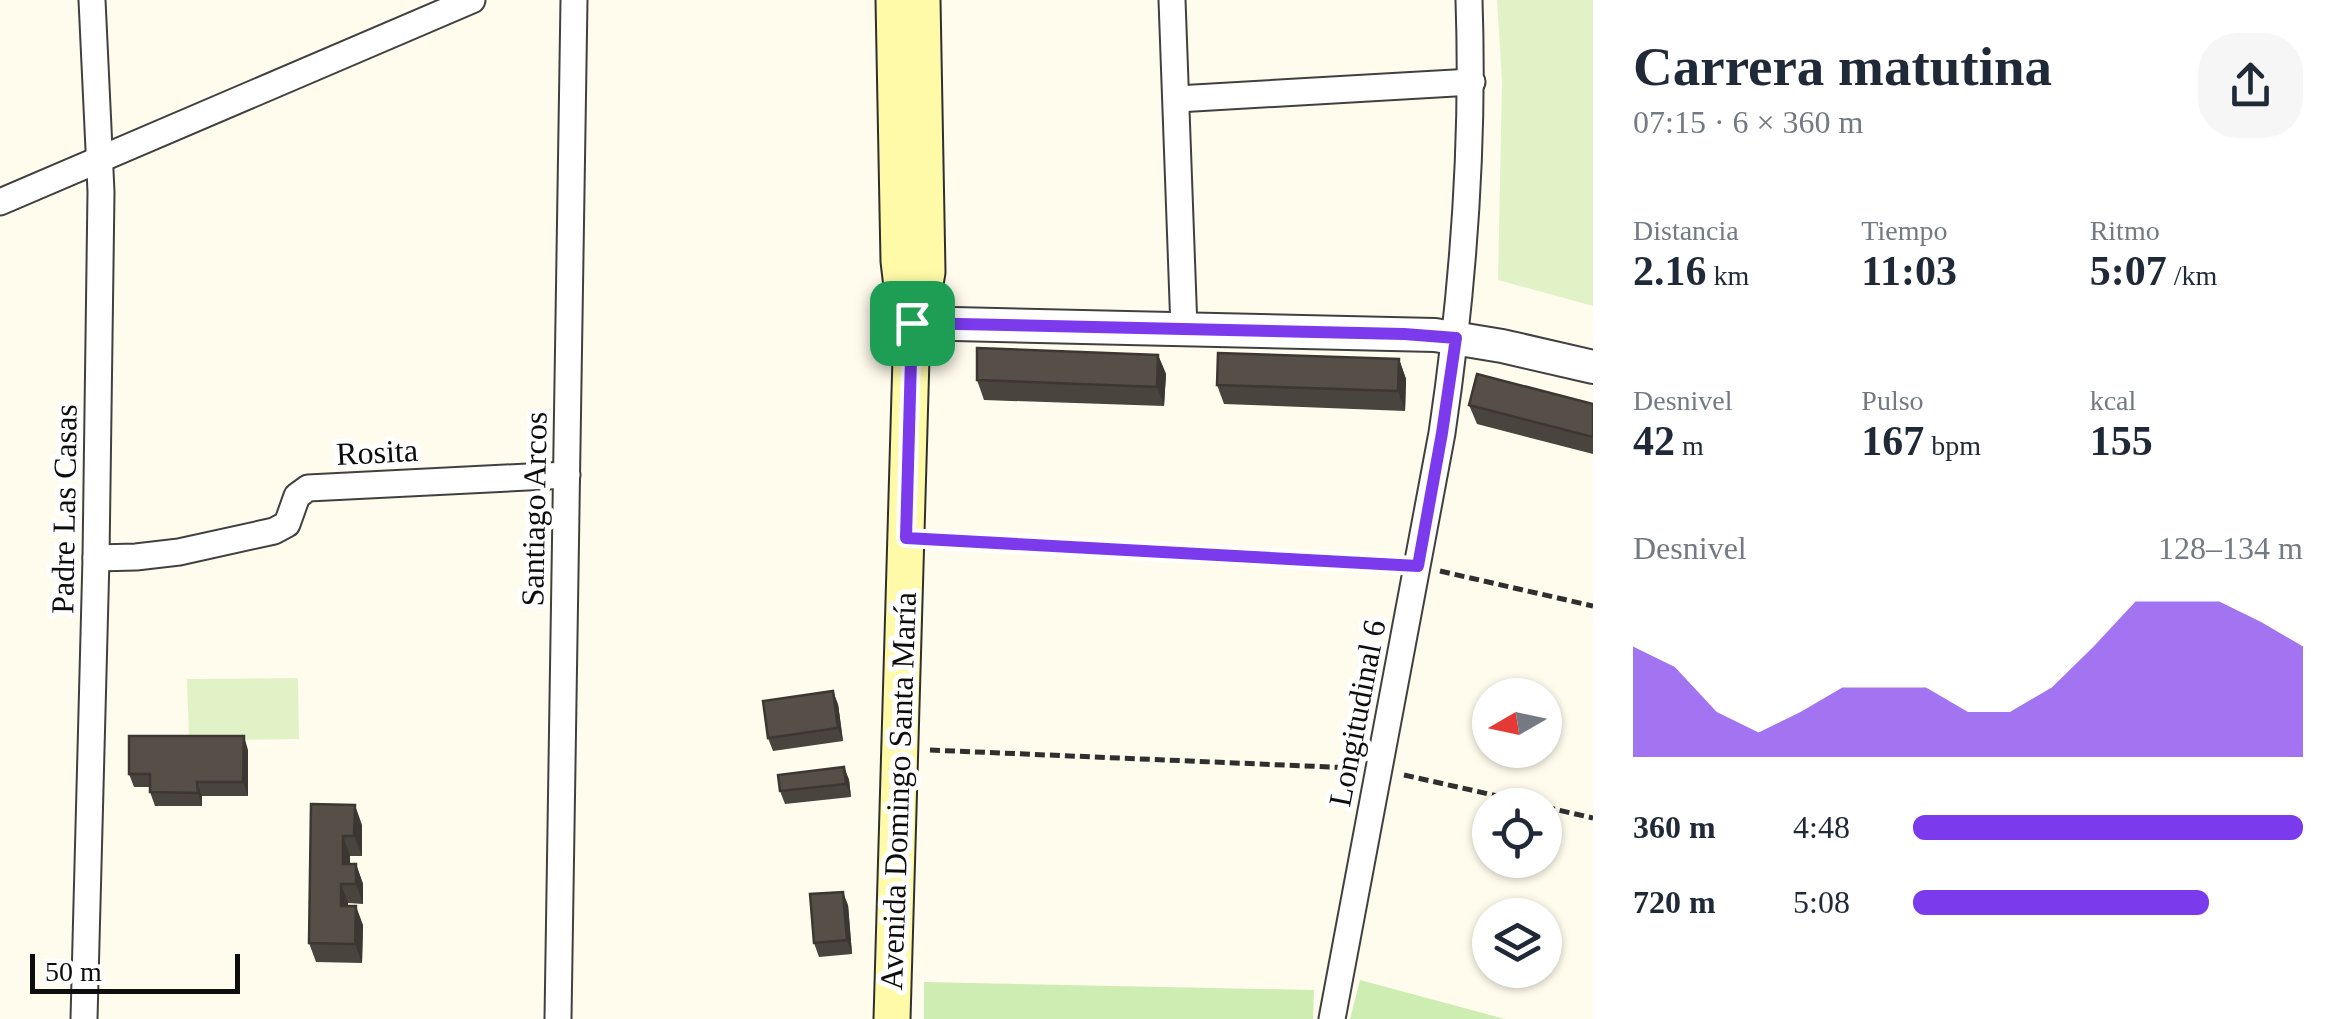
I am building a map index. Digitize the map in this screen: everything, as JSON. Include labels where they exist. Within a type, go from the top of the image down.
[{"type":"main road","name":"Avenida Domingo Santa María","points":[[892,1019],[912,323],[902,295],[899,261],[894,0]]},
{"type":"main road","name":"Avenida Domingo Santa María","points":[[912,323],[922,300],[927,272],[922,0]]},
{"type":"street","name":"Padre Las Casas","points":[[84,1019],[101,192],[92,0]]},
{"type":"street","points":[[0,202],[472,0]]},
{"type":"street","name":"Santiago Arcos","points":[[558,1019],[574,0]]},
{"type":"street","points":[[1172,0],[1184,329]]},
{"type":"street","name":"Longitudinal 6","points":[[1332,1019],[1418,566],[1456,338],[1472,82],[1469,0]]},
{"type":"street","points":[[1177,99],[1472,82]]},
{"type":"street","points":[[912,323],[1404,334],[1502,346],[1593,367]]},
{"type":"street","name":"Rosita","points":[[96,558],[179,552],[280,528],[290,519],[297,496],[308,488],[567,476]]},
{"type":"path","points":[[906,538],[1418,566],[1593,606]]},
{"type":"path","points":[[900,749],[1380,769],[1472,790]]},
{"type":"path","points":[[1562,811],[1593,818]]},
{"type":"green space","points":[[1497,0],[1593,0],[1593,306],[1498,280],[1502,81]]},
{"type":"green space","points":[[298,678],[299,739],[189,741],[187,679]]},
{"type":"green space","points":[[1360,980],[1505,1019],[1350,1019]]},
{"type":"green space","points":[[924,982],[1314,990],[1313,1019],[924,1019]]},
{"type":"building","points":[[977,348],[1158,355],[1157,387],[977,380]]},
{"type":"building","points":[[1218,353],[1399,359],[1398,391],[1217,385]]},
{"type":"building","points":[[1477,374],[1593,404],[1593,437],[1469,405]]},
{"type":"building","points":[[833,691],[838,728],[768,738],[763,701]]},
{"type":"building","points":[[129,736],[244,736],[243,782],[197,782],[198,793],[150,792],[150,774],[129,774]]},
{"type":"building","points":[[844,767],[846,784],[780,791],[778,775]]},
{"type":"building","points":[[311,804],[355,805],[354,836],[343,836],[343,864],[356,864],[356,884],[341,884],[341,906],[356,906],[355,944],[309,943]]},
{"type":"building","points":[[843,892],[847,940],[814,943],[810,894]]},
{"type":"route","points":[[912,323],[1456,338],[1418,566],[906,538],[912,323]]}]
